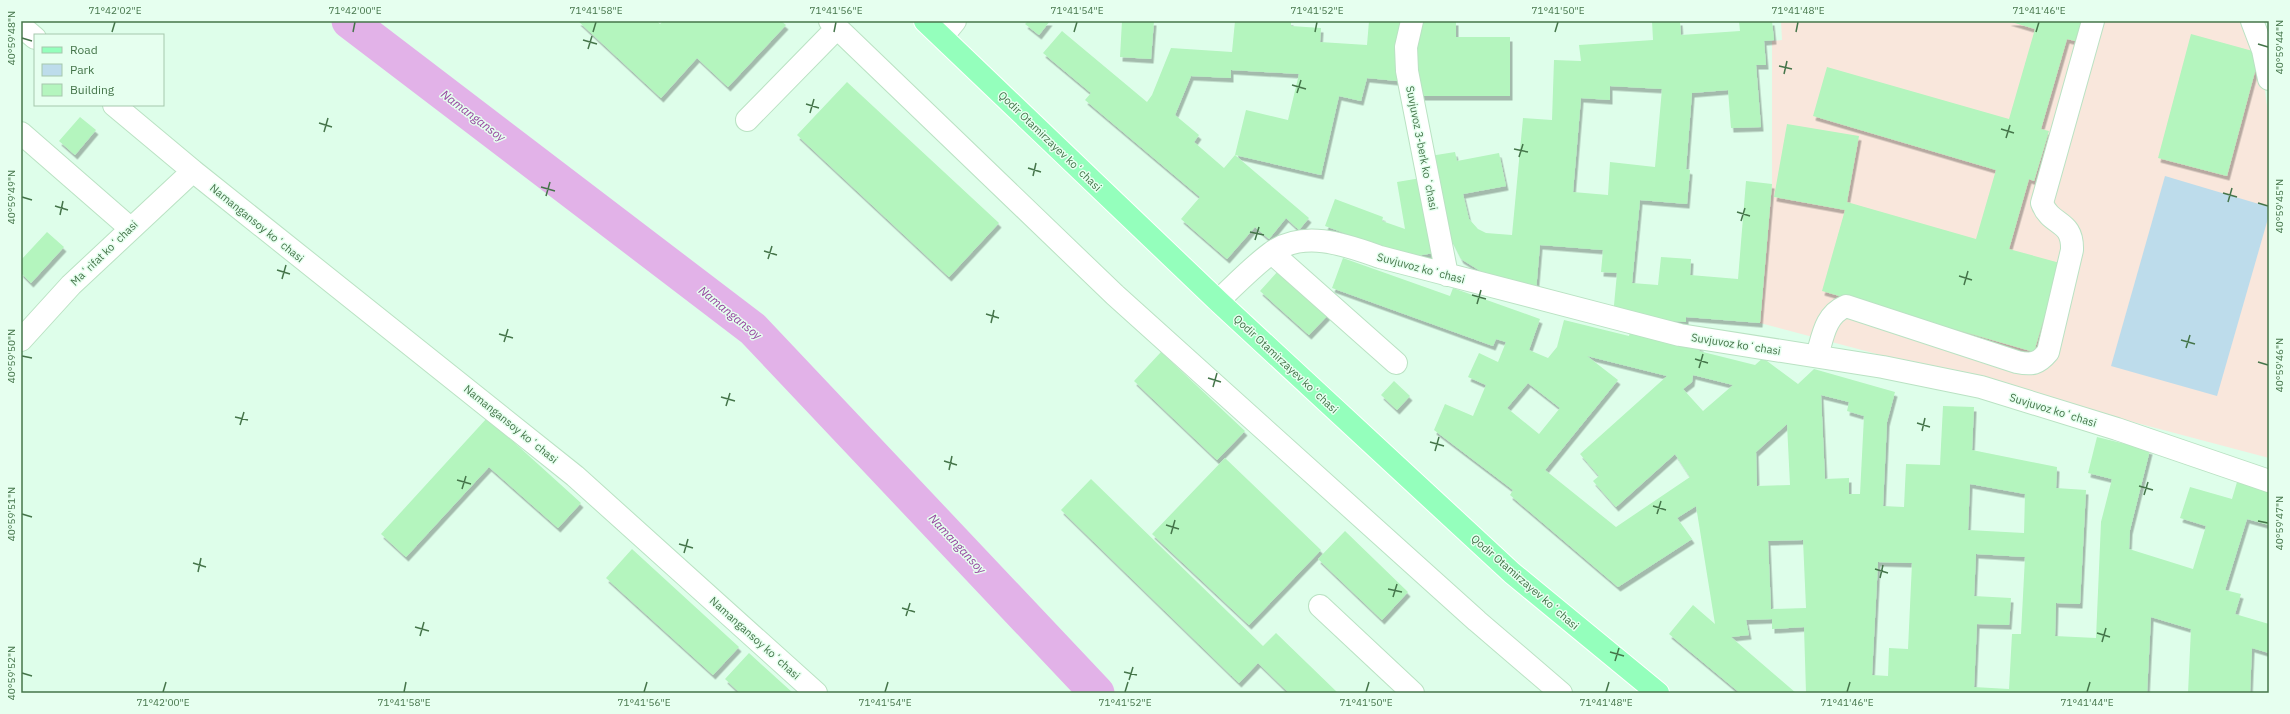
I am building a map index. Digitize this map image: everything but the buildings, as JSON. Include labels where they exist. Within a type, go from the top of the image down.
[{"type":"main road","name":"Qodir Otamirzayev koʻchasi","points":[[925,21],[948,29],[1218,301],[1512,573],[1658,693]]},
{"type":"street","name":"Suvjuvoz 3-berk koʻchasi","points":[[1412,21],[1406,47],[1407,71],[1447,275]]},
{"type":"street","points":[[1817,356],[1830,317],[1836,310],[1846,306],[2017,362],[2030,364],[2040,362],[2048,352],[2072,250],[2073,238],[2068,229],[2046,214],[2042,203],[2093,21]]},
{"type":"street","points":[[2252,21],[2264,50],[2269,79]]},
{"type":"street","points":[[747,120],[833,24],[1115,294],[1477,621],[1549,689]]},
{"type":"street","points":[[21,26],[34,37]]},
{"type":"street","name":"Namangansoy koʻchasi","points":[[115,106],[193,171],[575,476],[816,693]]},
{"type":"street","points":[[21,133],[130,228]]},
{"type":"street","name":"Maʻrifat koʻchasi","points":[[21,340],[71,285],[130,228],[168,196],[193,171]]},
{"type":"street","name":"Suvjuvoz koʻchasi","points":[[1218,301],[1272,253],[1292,244],[1317,240],[1344,244],[1380,257],[1680,335],[1884,367],[1981,388],[2118,429],[2269,481]]},
{"type":"street","points":[[1272,253],[1396,363]]},
{"type":"street","points":[[1320,606],[1413,693]]},
{"type":"shaded area","points":[[1781,21],[2246,21],[2260,53],[2269,121],[2269,458],[1760,323],[1772,183],[1772,41],[1782,40]]},
{"type":"green space","points":[[2165,176],[2269,207],[2269,215],[2217,396],[2111,366]]},
{"type":"waterway","name":"Namangansoy","points":[[349,21],[753,329],[1097,693]]}]
